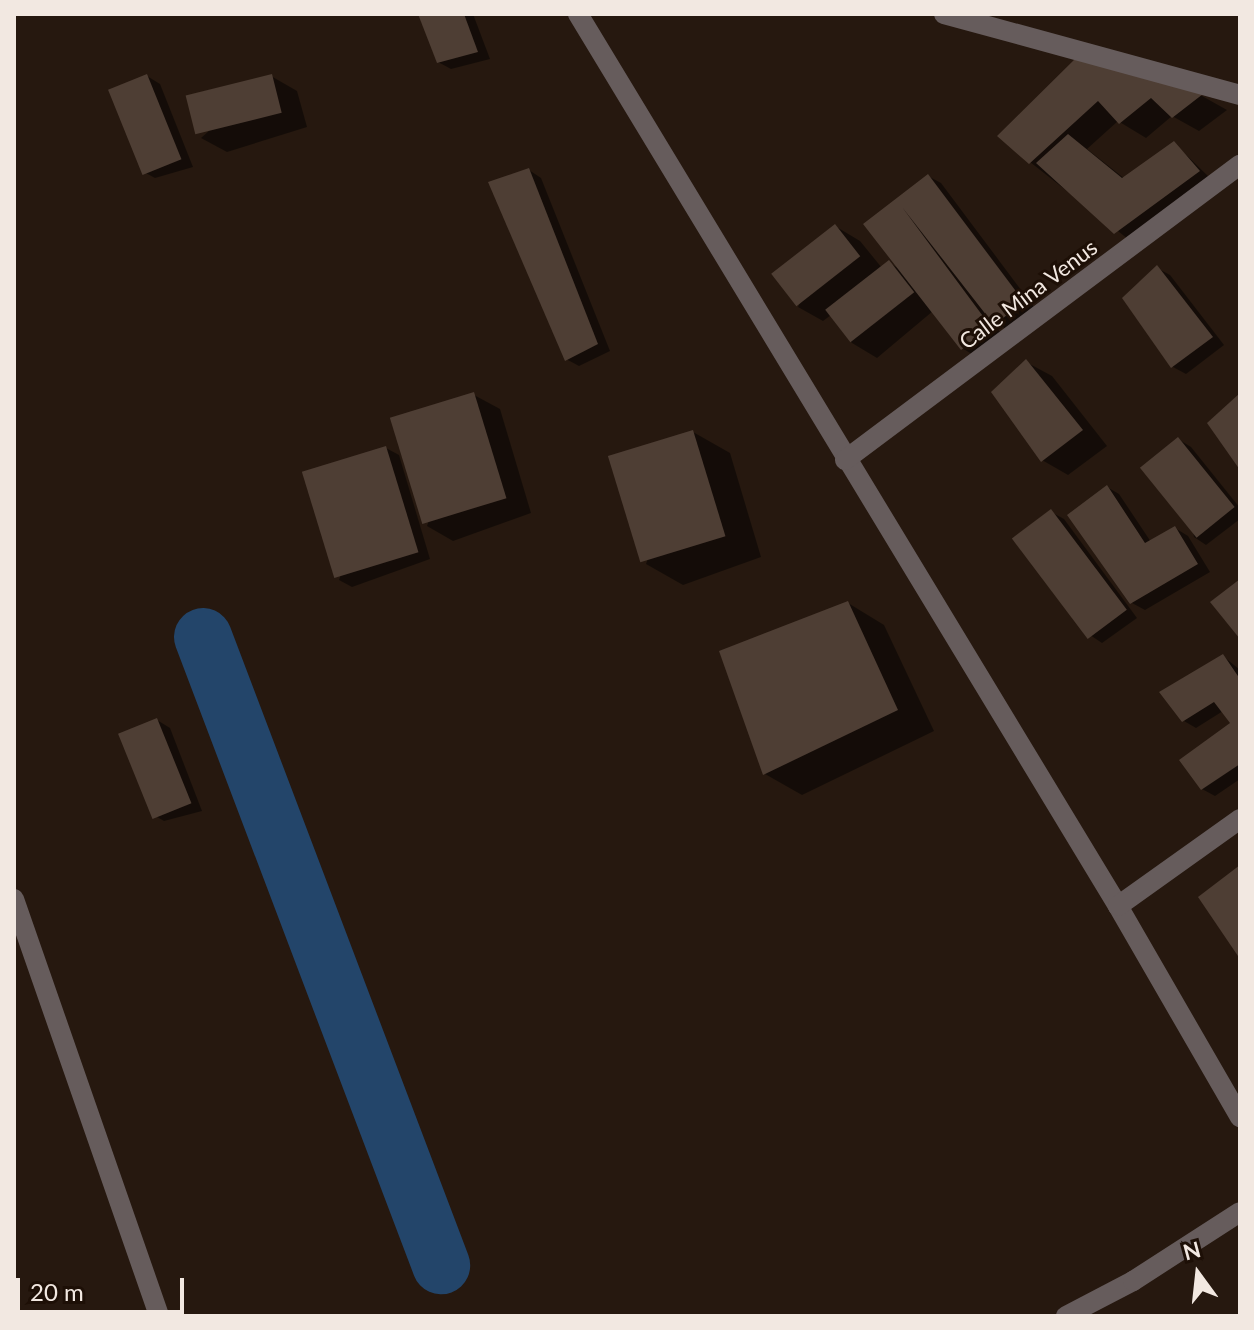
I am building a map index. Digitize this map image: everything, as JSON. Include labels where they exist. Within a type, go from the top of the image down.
[{"type":"street","points":[[578,14],[845,460],[1118,906],[1240,1117]]},
{"type":"street","points":[[944,14],[1240,95]]},
{"type":"street","name":"Calle Mina Venus","points":[[845,460],[1240,165]]},
{"type":"street","points":[[1118,906],[1240,819]]},
{"type":"street","points":[[14,899],[159,1316]]},
{"type":"street","points":[[1066,1316],[1133,1281],[1240,1212]]},
{"type":"building","points":[[418,14],[464,14],[478,52],[437,63]]},
{"type":"building","points":[[1077,57],[1203,94],[1172,118],[1151,98],[1119,124],[1098,101],[1029,164],[997,136]]},
{"type":"building","points":[[147,74],[181,159],[143,175],[108,90]]},
{"type":"building","points":[[272,74],[282,113],[195,134],[186,96]]},
{"type":"building","points":[[1068,134],[1122,178],[1174,141],[1200,171],[1114,234],[1036,163]]},
{"type":"building","points":[[529,168],[598,344],[565,361],[488,182]]},
{"type":"building","points":[[928,174],[1024,302],[994,325],[902,207],[991,327],[961,350],[863,224]]},
{"type":"building","points":[[835,224],[860,256],[796,306],[771,274]]},
{"type":"building","points":[[889,260],[914,292],[850,342],[825,310]]},
{"type":"building","points":[[1157,265],[1213,337],[1171,368],[1122,298]]},
{"type":"building","points":[[1026,359],[1083,430],[1041,462],[991,392]]},
{"type":"building","points":[[474,392],[506,498],[422,524],[390,418]]},
{"type":"building","points":[[1240,393],[1240,470],[1207,423]]},
{"type":"building","points":[[693,430],[725,536],[640,562],[608,456]]},
{"type":"building","points":[[1178,437],[1235,507],[1197,538],[1140,468]]},
{"type":"building","points":[[386,446],[418,552],[334,578],[302,472]]},
{"type":"building","points":[[1107,485],[1145,543],[1175,526],[1198,564],[1130,604],[1067,515]]},
{"type":"building","points":[[1051,509],[1127,610],[1088,639],[1012,538]]},
{"type":"building","points":[[1240,579],[1240,639],[1210,602]]},
{"type":"building","points":[[848,601],[898,710],[763,775],[719,651]]},
{"type":"building","points":[[1223,654],[1240,679],[1240,764],[1201,790],[1179,760],[1230,723],[1214,702],[1182,722],[1159,692]]},
{"type":"building","points":[[157,718],[191,803],[153,819],[118,734]]},
{"type":"building","points":[[1240,865],[1240,959],[1198,897]]},
{"type":"waterway","points":[[203,637],[441,1265]]}]
